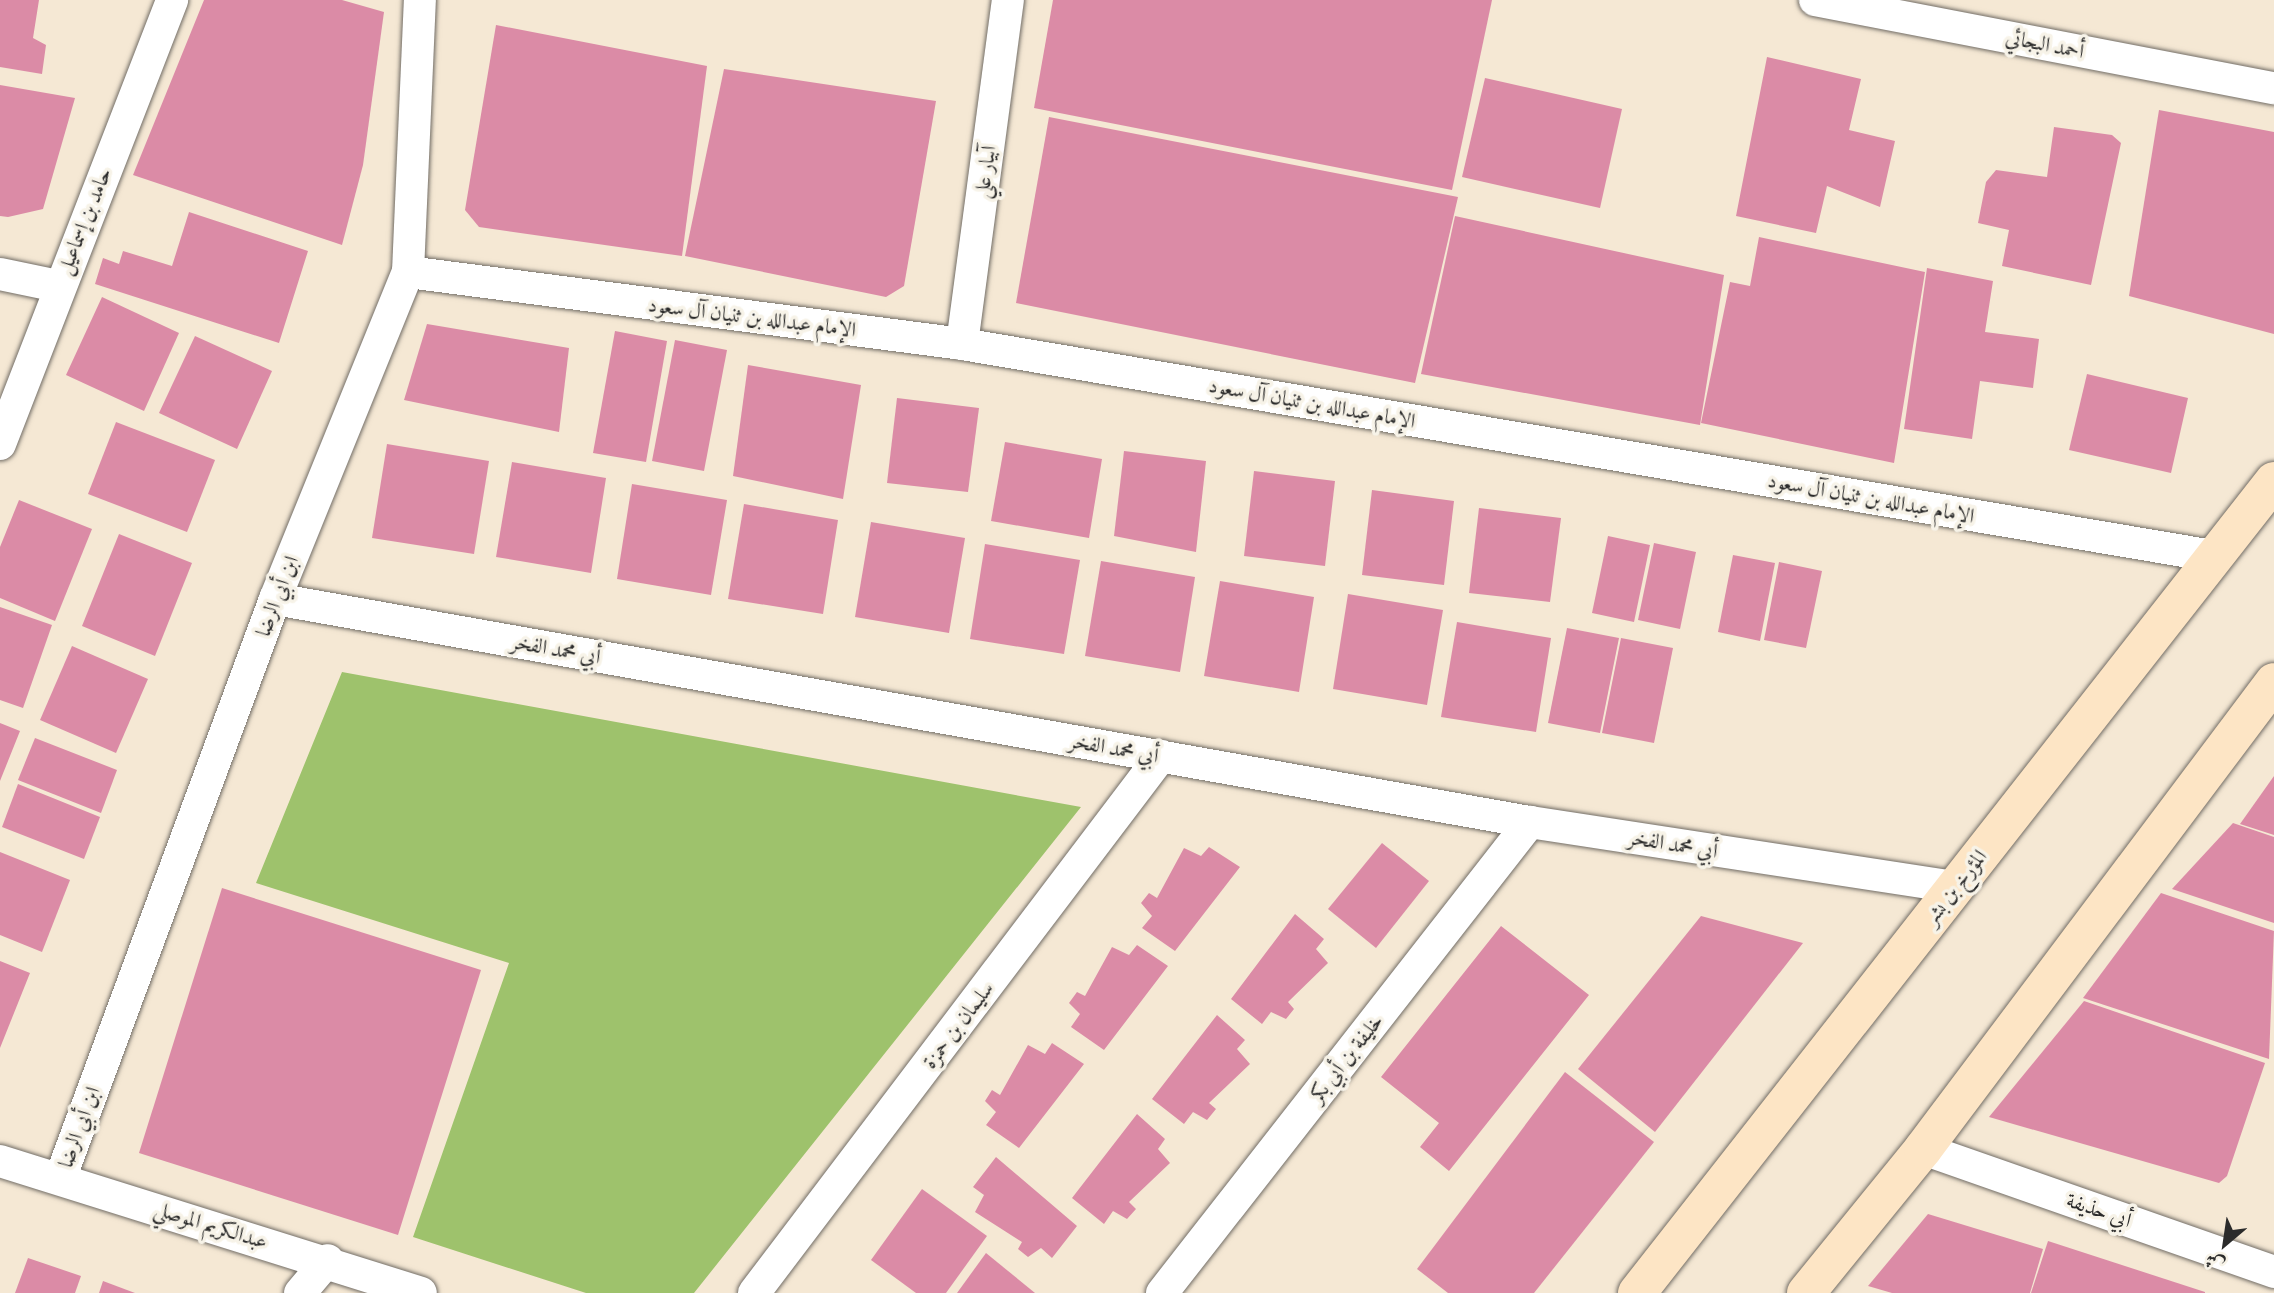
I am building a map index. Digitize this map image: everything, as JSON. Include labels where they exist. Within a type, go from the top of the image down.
[{"type":"street","name":"حامد بن إسماعيل","points":[[0,444],[58,286],[172,0]]},
{"type":"street","name":"ابن أبي الرضا","points":[[60,1179],[275,599],[408,272],[421,0]]},
{"type":"street","name":"آبيار علي","points":[[962,344],[1008,0]]},
{"type":"street","name":"أحمد البجائي","points":[[1815,0],[2274,88]]},
{"type":"street","name":"الإمام عبدالله بن ثنيان آل سعود","points":[[408,272],[962,344],[2213,556]]},
{"type":"street","points":[[0,274],[58,286]]},
{"type":"street","name":"المؤرخ بن بشر","points":[[1637,1293],[2274,481]]},
{"type":"street","name":"أبي محمد الفخر","points":[[275,599],[1530,822],[1955,887]]},
{"type":"street","points":[[1806,1293],[1923,1149],[2274,682]]},
{"type":"street","name":"سليمان بن حمزة","points":[[754,1293],[1161,756]]},
{"type":"street","name":"خليفة بن أبي بكر","points":[[1162,1293],[1530,822]]},
{"type":"street","name":"أبي حذيفة","points":[[1923,1149],[2274,1272]]},
{"type":"street","name":"عبدالكريم الموصلي","points":[[0,1161],[328,1260],[421,1293]]},
{"type":"street","points":[[300,1293],[328,1260]]},
{"type":"street","points":[[2267,1293],[2274,1272]]},
{"type":"green space","points":[[342,672],[1081,807],[694,1293],[586,1293],[413,1237],[509,963],[256,883]]},
{"type":"building","points":[[0,0],[39,0],[33,38],[46,45],[42,74],[0,67]]},
{"type":"building","points":[[204,0],[342,0],[384,12],[363,165],[342,245],[133,175]]},
{"type":"building","points":[[1053,0],[1492,0],[1452,190],[1034,108]]},
{"type":"building","points":[[496,25],[707,66],[682,256],[479,227],[465,210]]},
{"type":"building","points":[[1767,57],[1861,79],[1849,130],[1895,141],[1880,207],[1827,186],[1816,233],[1736,216]]},
{"type":"building","points":[[724,69],[936,101],[904,286],[886,297],[685,256]]},
{"type":"building","points":[[1485,78],[1622,109],[1600,208],[1462,177]]},
{"type":"building","points":[[0,85],[75,98],[43,209],[8,217],[0,216]]},
{"type":"building","points":[[2159,110],[2274,132],[2274,334],[2129,296]]},
{"type":"building","points":[[1049,117],[1458,197],[1415,383],[1016,303]]},
{"type":"building","points":[[2054,127],[2112,135],[2121,143],[2091,285],[2002,266],[2009,230],[1978,223],[1986,182],[1996,170],[2047,177]]},
{"type":"building","points":[[189,212],[308,251],[279,343],[95,284],[103,258],[119,264],[123,251],[172,266]]},
{"type":"building","points":[[1455,216],[1724,275],[1700,425],[1421,374]]},
{"type":"building","points":[[1759,237],[1925,272],[1894,463],[1701,423],[1730,282],[1750,286]]},
{"type":"building","points":[[1927,268],[1993,281],[1985,332],[2039,339],[2033,388],[1980,381],[1972,439],[1904,429]]},
{"type":"building","points":[[102,297],[179,333],[144,411],[66,375]]},
{"type":"building","points":[[427,324],[569,348],[559,432],[404,400]]},
{"type":"building","points":[[615,331],[667,341],[646,462],[593,453]]},
{"type":"building","points":[[195,336],[272,371],[237,449],[159,413]]},
{"type":"building","points":[[675,340],[727,350],[704,471],[652,461]]},
{"type":"building","points":[[748,365],[861,385],[843,499],[733,476]]},
{"type":"building","points":[[2087,374],[2188,398],[2171,473],[2069,450]]},
{"type":"building","points":[[897,398],[979,408],[968,492],[887,483]]},
{"type":"building","points":[[116,422],[215,460],[187,532],[88,494]]},
{"type":"building","points":[[1005,442],[1102,459],[1089,538],[991,521]]},
{"type":"building","points":[[387,444],[489,461],[474,554],[372,538]]},
{"type":"building","points":[[1124,451],[1206,461],[1196,552],[1114,536]]},
{"type":"building","points":[[512,462],[606,478],[591,573],[496,557]]},
{"type":"building","points":[[1254,471],[1335,481],[1325,566],[1244,556]]},
{"type":"building","points":[[632,484],[727,500],[711,595],[617,579]]},
{"type":"building","points":[[1372,490],[1454,501],[1444,585],[1362,575]]},
{"type":"building","points":[[19,500],[92,529],[55,621],[0,598],[0,547]]},
{"type":"building","points":[[744,504],[838,520],[823,614],[728,599]]},
{"type":"building","points":[[1479,508],[1561,518],[1550,602],[1469,593]]},
{"type":"building","points":[[871,522],[965,538],[949,633],[855,617]]},
{"type":"building","points":[[119,534],[192,563],[155,656],[82,626]]},
{"type":"building","points":[[1608,536],[1650,545],[1634,622],[1592,613]]},
{"type":"building","points":[[1654,543],[1696,552],[1680,629],[1638,620]]},
{"type":"building","points":[[985,544],[1080,560],[1064,654],[970,639]]},
{"type":"building","points":[[1733,555],[1775,563],[1760,641],[1718,632]]},
{"type":"building","points":[[1101,561],[1195,577],[1180,672],[1085,656]]},
{"type":"building","points":[[1779,562],[1822,571],[1806,648],[1764,640]]},
{"type":"building","points":[[1220,581],[1314,597],[1299,692],[1204,676]]},
{"type":"building","points":[[1348,594],[1443,610],[1427,705],[1333,689]]},
{"type":"building","points":[[0,607],[52,625],[23,708],[0,700]]},
{"type":"building","points":[[1457,622],[1551,638],[1536,732],[1441,717]]},
{"type":"building","points":[[1567,628],[1619,638],[1600,733],[1548,723]]},
{"type":"building","points":[[1621,638],[1673,648],[1654,743],[1602,733]]},
{"type":"building","points":[[72,646],[148,679],[116,753],[40,720]]},
{"type":"building","points":[[0,723],[20,731],[0,781]]},
{"type":"building","points":[[35,738],[117,770],[101,813],[18,780]]},
{"type":"building","points":[[2274,776],[2274,835],[2240,824]]},
{"type":"building","points":[[18,784],[100,817],[84,859],[2,827]]},
{"type":"building","points":[[2233,823],[2274,837],[2274,923],[2172,889]]},
{"type":"building","points":[[1382,843],[1429,881],[1376,948],[1328,909]]},
{"type":"building","points":[[1209,847],[1240,867],[1175,951],[1142,928],[1152,916],[1141,903],[1149,893],[1157,898],[1184,848],[1201,856]]},
{"type":"building","points":[[0,852],[70,880],[42,952],[0,935]]},
{"type":"building","points":[[222,888],[481,970],[398,1235],[139,1153]]},
{"type":"building","points":[[2161,893],[2274,931],[2269,1059],[2083,998]]},
{"type":"building","points":[[1295,914],[1324,939],[1316,949],[1328,963],[1288,1002],[1294,1009],[1286,1019],[1271,1012],[1262,1024],[1231,999]]},
{"type":"building","points":[[1701,916],[1803,943],[1655,1132],[1578,1069]]},
{"type":"building","points":[[1501,926],[1589,995],[1449,1171],[1420,1147],[1439,1123],[1381,1077]]},
{"type":"building","points":[[1137,945],[1168,966],[1104,1050],[1071,1027],[1080,1014],[1069,1003],[1077,992],[1085,996],[1112,947],[1129,955]]},
{"type":"building","points":[[0,961],[30,973],[0,1048]]},
{"type":"building","points":[[2084,1001],[2265,1063],[2227,1176],[2219,1183],[1989,1117]]},
{"type":"building","points":[[1217,1015],[1245,1040],[1237,1049],[1250,1064],[1209,1103],[1216,1109],[1207,1120],[1193,1112],[1184,1124],[1152,1099]]},
{"type":"building","points":[[1052,1043],[1084,1064],[1019,1148],[986,1125],[996,1112],[985,1101],[992,1090],[1000,1095],[1028,1045],[1045,1054]]},
{"type":"building","points":[[1565,1072],[1654,1142],[1534,1293],[1448,1293],[1417,1269]]},
{"type":"building","points":[[1137,1114],[1165,1139],[1158,1149],[1170,1163],[1129,1202],[1136,1209],[1127,1219],[1113,1211],[1104,1224],[1072,1198]]},
{"type":"building","points":[[996,1157],[1077,1226],[1052,1258],[1041,1248],[1028,1257],[1018,1249],[1022,1242],[975,1212],[984,1195],[973,1187]]},
{"type":"building","points":[[922,1189],[987,1236],[946,1293],[916,1293],[871,1260]]},
{"type":"building","points":[[1928,1214],[2043,1249],[2030,1293],[1892,1293],[1868,1286]]},
{"type":"building","points":[[2048,1241],[2205,1292],[2205,1293],[2031,1293]]},
{"type":"building","points":[[986,1253],[1035,1293],[957,1293]]},
{"type":"building","points":[[28,1258],[81,1276],[75,1293],[15,1293]]},
{"type":"building","points":[[103,1281],[135,1293],[99,1293]]}]
